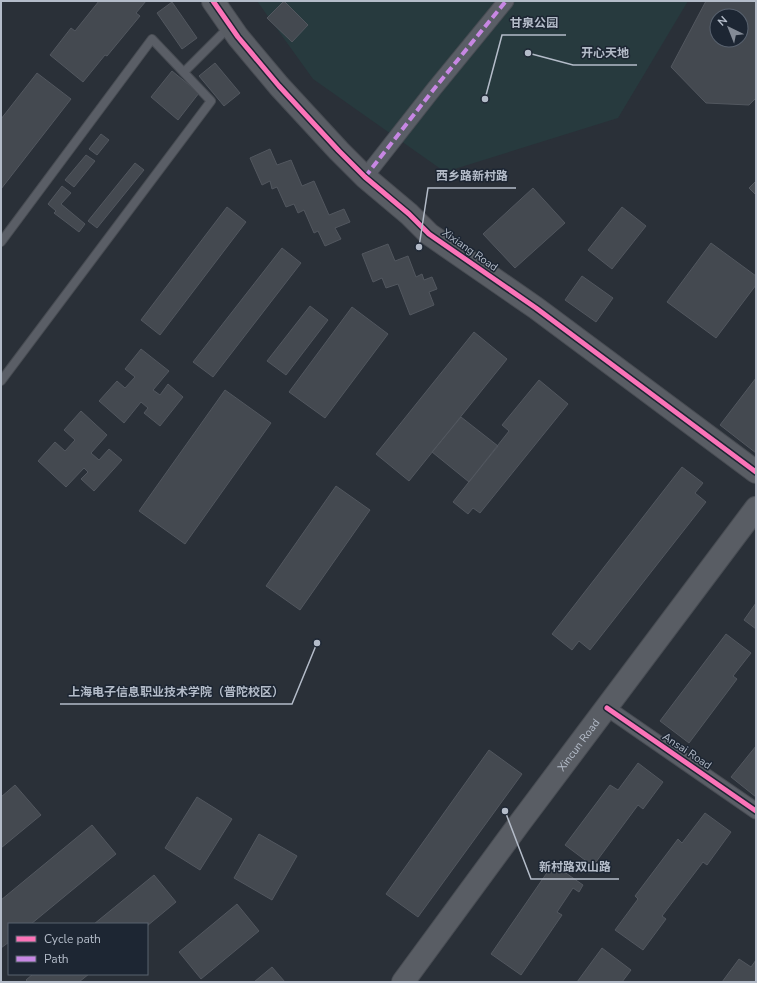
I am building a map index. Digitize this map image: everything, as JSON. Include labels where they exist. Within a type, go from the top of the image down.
[{"type":"street","name":"Xixiang Road","points":[[213,1],[230,26],[278,86],[365,177],[409,214],[429,234],[536,308],[756,472]]},
{"type":"street","points":[[365,177],[506,1]]},
{"type":"street","name":"Xincun Road","points":[[403,982],[756,508]]},
{"type":"street","name":"Ansai Road","points":[[607,708],[756,810]]},
{"type":"lane","points":[[184,72],[230,26]]},
{"type":"lane","points":[[1,242],[152,39],[211,101],[1,381]]},
{"type":"green space","points":[[257,1],[688,1],[618,118],[445,172],[313,79]]},
{"type":"building","points":[[99,1],[146,1],[136,13],[140,16],[83,82],[50,55],[71,28],[75,31]]},
{"type":"building","points":[[284,1],[308,25],[292,42],[267,18]]},
{"type":"building","points":[[706,1],[756,1],[756,98],[749,105],[706,103],[671,67]]},
{"type":"building","points":[[172,2],[197,38],[182,49],[157,13]]},
{"type":"building","points":[[215,63],[240,93],[224,106],[199,76]]},
{"type":"building","points":[[172,71],[199,93],[178,120],[151,97]]},
{"type":"building","points":[[37,73],[71,99],[1,189],[1,119]]},
{"type":"building","points":[[101,134],[109,140],[97,155],[89,149]]},
{"type":"building","points":[[270,149],[277,165],[291,160],[302,186],[314,181],[329,215],[344,209],[350,222],[335,228],[341,239],[325,246],[318,231],[314,233],[304,210],[298,213],[294,204],[286,207],[277,187],[272,189],[270,181],[262,185],[250,158]]},
{"type":"building","points":[[86,155],[95,161],[74,187],[65,180]]},
{"type":"building","points":[[135,163],[144,170],[97,228],[88,221]]},
{"type":"building","points":[[756,181],[756,195],[749,188]]},
{"type":"building","points":[[62,186],[71,193],[61,204],[85,224],[79,232],[54,213],[56,211],[48,204]]},
{"type":"building","points":[[533,188],[565,223],[515,268],[483,234]]},
{"type":"building","points":[[227,207],[246,222],[160,335],[141,320]]},
{"type":"building","points":[[622,207],[646,226],[612,269],[588,250]]},
{"type":"building","points":[[711,243],[756,276],[756,285],[716,338],[667,302]]},
{"type":"building","points":[[388,244],[395,261],[408,256],[416,277],[422,274],[424,280],[432,277],[437,289],[429,292],[434,305],[410,315],[398,284],[386,288],[382,278],[373,282],[362,254]]},
{"type":"building","points":[[282,248],[301,263],[213,377],[193,362]]},
{"type":"building","points":[[582,276],[613,298],[596,322],[565,300]]},
{"type":"building","points":[[310,306],[328,320],[286,375],[267,361]]},
{"type":"building","points":[[352,307],[388,334],[325,418],[289,392]]},
{"type":"building","points":[[474,332],[507,359],[409,481],[376,454]]},
{"type":"building","points":[[141,349],[169,371],[153,390],[160,395],[168,384],[183,397],[160,426],[144,413],[148,408],[141,402],[124,423],[99,401],[117,381],[125,388],[135,377],[125,369]]},
{"type":"building","points":[[756,378],[756,453],[720,425]]},
{"type":"building","points":[[539,380],[568,404],[480,513],[473,508],[468,514],[453,502],[509,431],[502,425]]},
{"type":"building","points":[[225,390],[271,423],[185,544],[139,511]]},
{"type":"building","points":[[81,411],[107,435],[91,453],[99,460],[109,449],[122,460],[94,491],[81,479],[88,472],[84,468],[66,487],[38,461],[55,442],[65,451],[75,440],[64,430]]},
{"type":"building","points":[[461,417],[498,446],[469,482],[432,452]]},
{"type":"building","points":[[682,467],[703,483],[695,493],[706,502],[590,650],[579,641],[572,650],[552,634]]},
{"type":"building","points":[[336,486],[370,510],[300,610],[266,586]]},
{"type":"building","points":[[756,603],[756,629],[744,620]]},
{"type":"building","points":[[726,634],[751,653],[733,676],[737,679],[689,743],[660,721]]},
{"type":"building","points":[[756,746],[756,797],[731,777]]},
{"type":"building","points":[[489,750],[522,774],[418,917],[386,894]]},
{"type":"building","points":[[638,763],[663,782],[643,809],[638,805],[593,866],[565,845],[610,785],[618,790]]},
{"type":"building","points":[[15,785],[41,815],[1,848],[1,797]]},
{"type":"building","points":[[197,797],[232,819],[200,870],[165,848]]},
{"type":"building","points":[[705,813],[731,832],[707,865],[703,862],[662,916],[666,919],[643,950],[615,930],[638,899],[635,896],[678,839],[682,843]]},
{"type":"building","points":[[92,825],[116,854],[32,923],[8,923],[8,943],[1,948],[1,900]]},
{"type":"building","points":[[259,834],[297,856],[272,900],[234,878]]},
{"type":"building","points":[[553,864],[583,885],[579,892],[573,888],[557,912],[562,915],[521,975],[491,954]]},
{"type":"building","points":[[154,875],[176,902],[148,925],[148,923],[95,923]]},
{"type":"building","points":[[237,904],[259,931],[201,979],[179,952]]},
{"type":"building","points":[[602,948],[631,970],[622,982],[577,982]]},
{"type":"building","points":[[739,959],[751,967],[756,960],[756,982],[722,982]]},
{"type":"building","points":[[272,967],[285,982],[254,982]]},
{"type":"building","points":[[32,975],[88,975],[79,982],[28,982],[26,980]]},
{"type":"marked path","points":[[365,177],[506,1]]},
{"type":"cycle path","points":[[213,1],[238,37],[279,86],[339,151],[365,177],[409,214],[429,234],[536,308],[756,472]]},
{"type":"cycle path","points":[[607,708],[756,811]]},
{"type":"place","name":"开心天地","points":[[528,53]]},
{"type":"place","name":"甘泉公园","points":[[485,99]]},
{"type":"place","name":"西乡路新村路","points":[[419,247]]},
{"type":"place","name":"上海电子信息职业技术学院（普陀校区）","points":[[317,643]]},
{"type":"place","name":"新村路双山路","points":[[505,811]]}]
